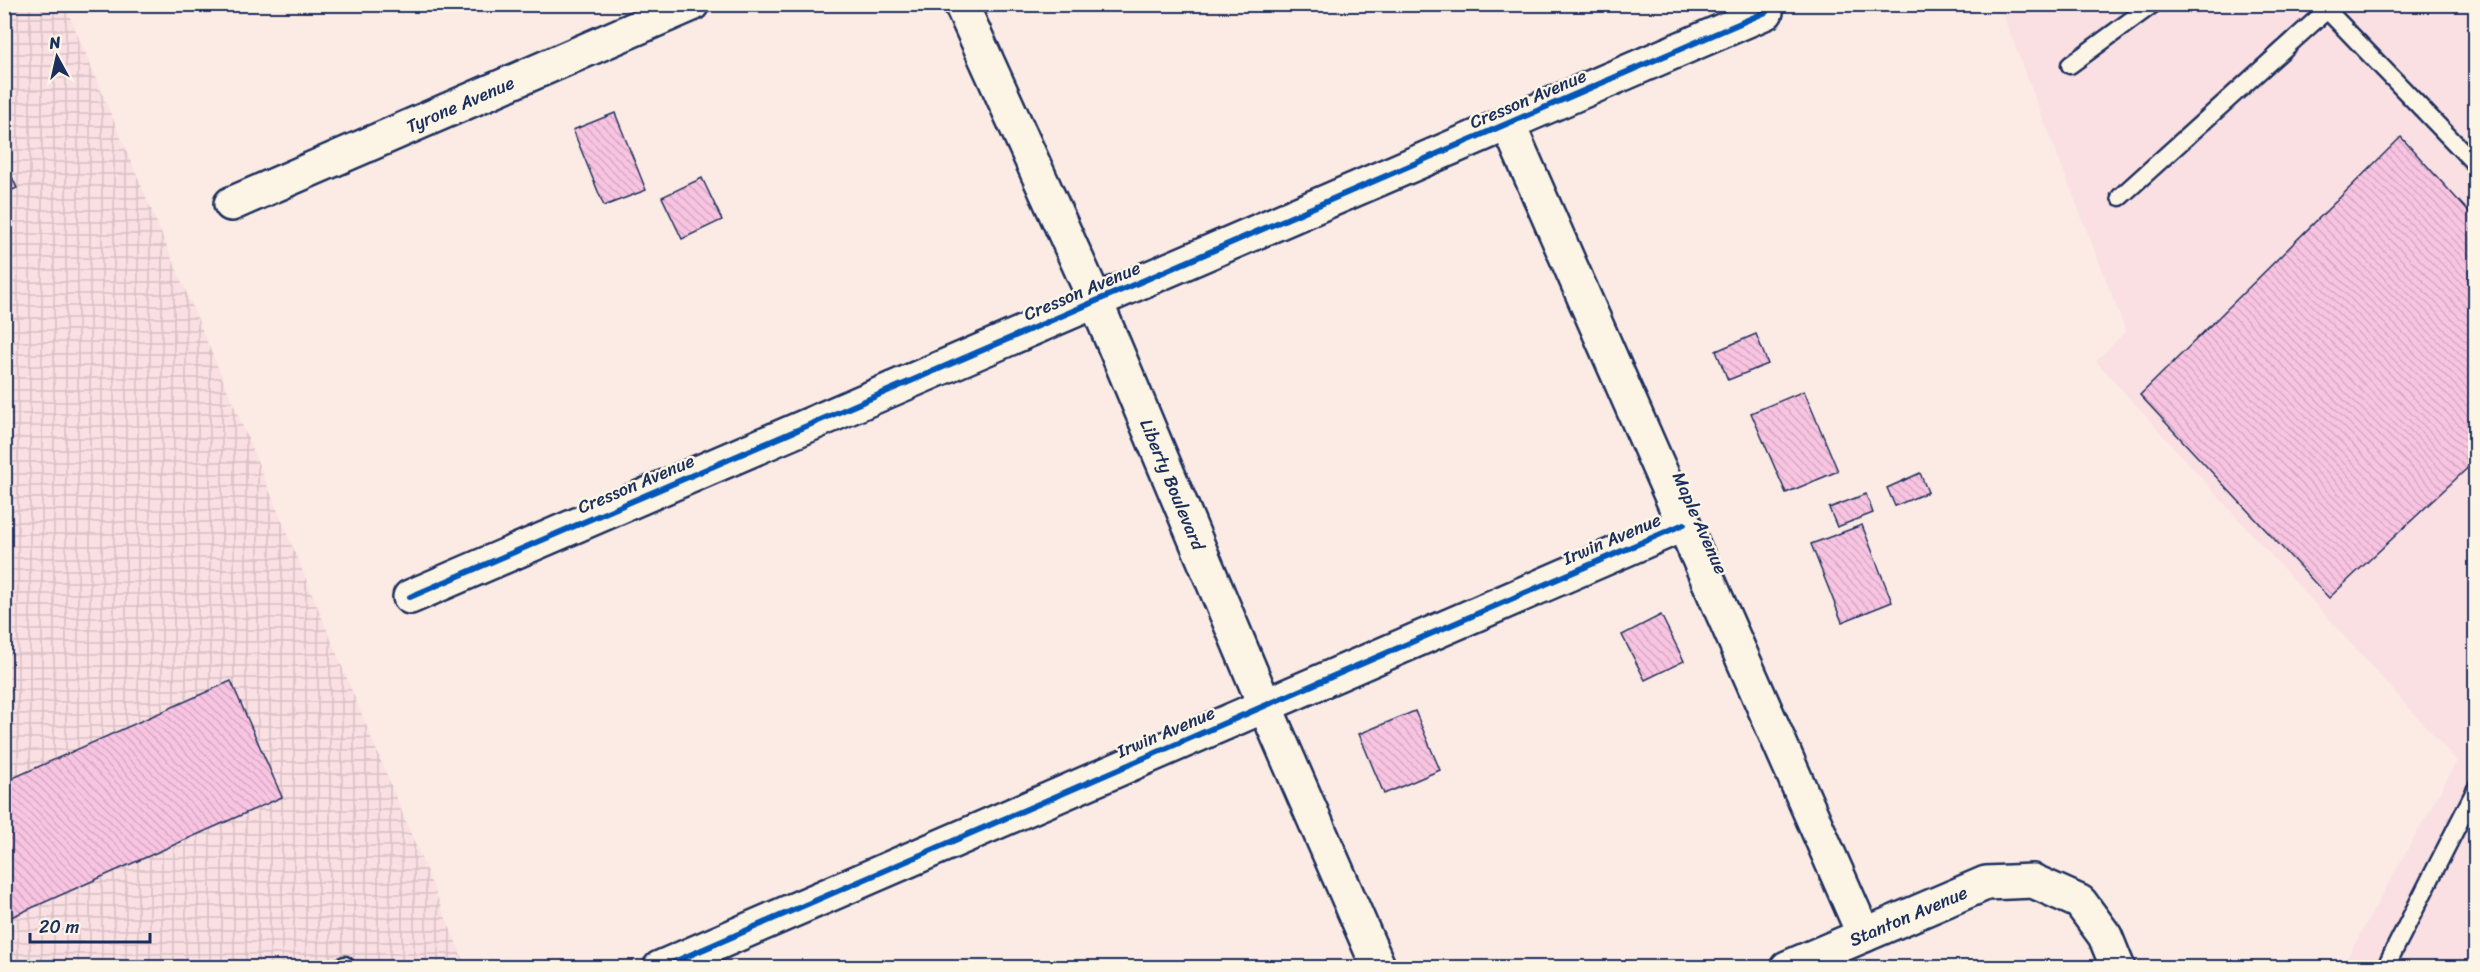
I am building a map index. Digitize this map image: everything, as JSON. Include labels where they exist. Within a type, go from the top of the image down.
[{"type":"street","name":"Tyrone Avenue","points":[[231,204],[692,4]]},
{"type":"street","name":"Liberty Boulevard","points":[[961,4],[1096,302],[1265,706],[1379,968]]},
{"type":"street","name":"Cresson Avenue","points":[[410,597],[1766,12]]},
{"type":"street","name":"Maple Avenue","points":[[1508,124],[1864,935]]},
{"type":"street","name":"Irwin Avenue","points":[[660,968],[1684,525]]},
{"type":"street","name":"Stanton Avenue","points":[[1787,968],[1986,883],[2033,881],[2080,902],[2105,936],[2118,968]]},
{"type":"lane","points":[[2070,66],[2153,4]]},
{"type":"lane","points":[[2120,197],[2327,6],[2475,165]]},
{"type":"lane","points":[[2385,968],[2475,789]]},
{"type":"lane","points":[[339,968],[345,965],[346,968]]},
{"type":"shaded area","points":[[5,5],[65,5],[246,434],[466,967],[5,968]]},
{"type":"shaded area","points":[[1999,5],[2475,5],[2475,967],[2342,967],[2457,761],[2096,361],[2126,331]]},
{"type":"building","points":[[615,113],[646,190],[604,206],[573,130]]},
{"type":"building","points":[[2401,137],[2476,220],[2476,460],[2329,598],[2140,395]]},
{"type":"building","points":[[4,160],[17,188],[4,194]]},
{"type":"building","points":[[702,178],[722,220],[682,239],[662,197]]},
{"type":"building","points":[[1756,334],[1768,364],[1728,380],[1716,351]]},
{"type":"building","points":[[1804,391],[1838,471],[1786,493],[1751,413]]},
{"type":"building","points":[[1920,473],[1928,492],[1895,506],[1887,488]]},
{"type":"building","points":[[1866,494],[1873,513],[1837,527],[1829,508]]},
{"type":"building","points":[[1862,525],[1892,602],[1842,622],[1811,544]]},
{"type":"building","points":[[1661,615],[1684,661],[1645,680],[1622,635]]},
{"type":"building","points":[[231,681],[282,797],[9,918],[4,908],[4,782]]},
{"type":"building","points":[[1415,711],[1440,770],[1384,794],[1359,734]]},
{"type":"cycle path","points":[[410,597],[1766,12]]},
{"type":"cycle path","points":[[660,968],[1684,524]]}]
